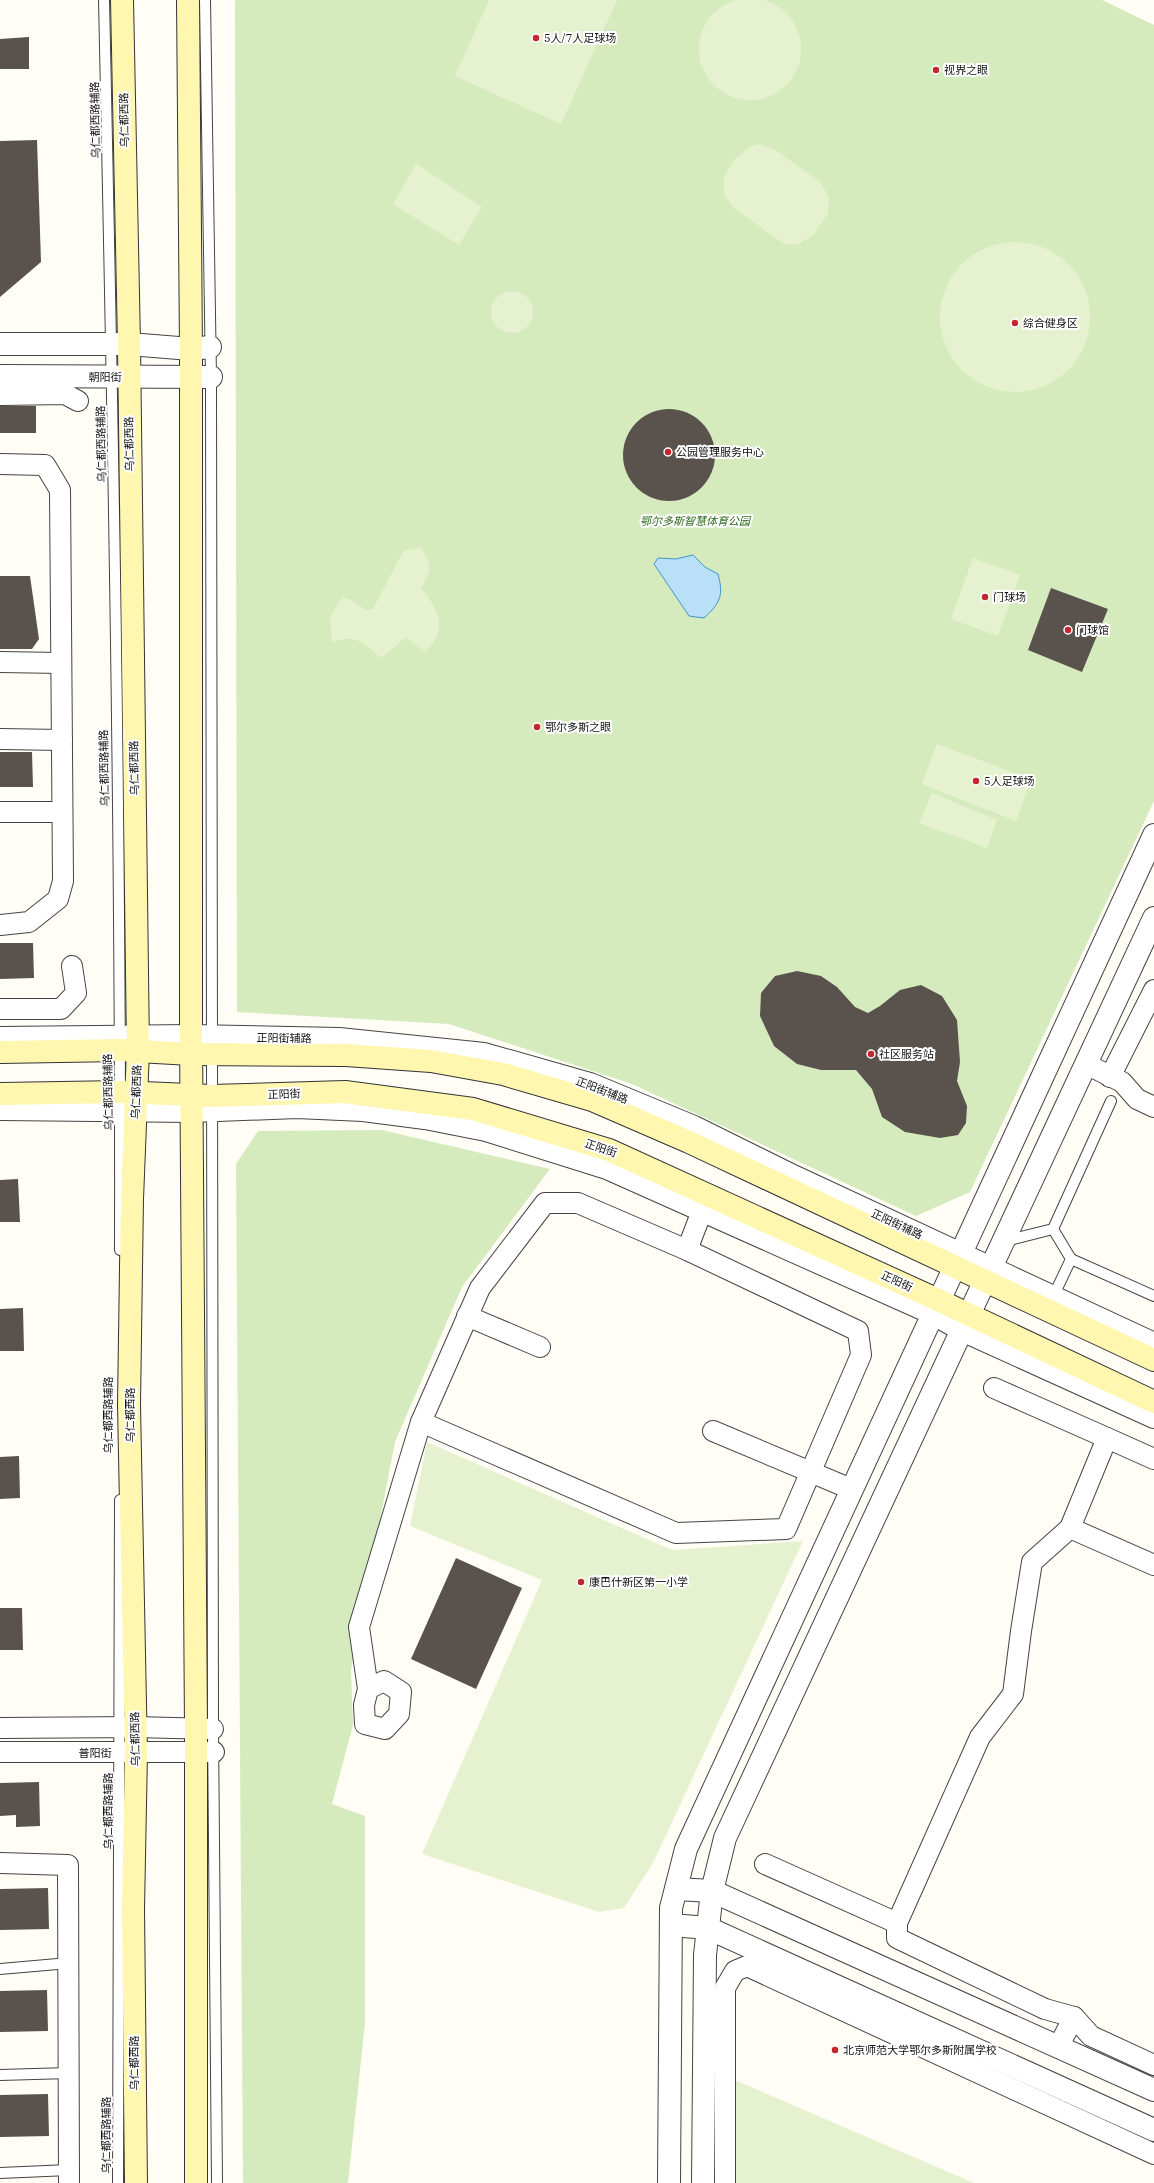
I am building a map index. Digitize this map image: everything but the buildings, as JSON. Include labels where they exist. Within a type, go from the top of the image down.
[{"type":"main road","name":"乌仁都西路","points":[[122,0],[120,377],[129,1043],[128,1753],[133,1909],[136,2183]]},
{"type":"main road","points":[[188,0],[201,348],[201,1103],[205,1752],[196,2183]]},
{"type":"main road","points":[[0,1052],[129,1043],[201,1045],[431,1061],[503,1074],[592,1100],[957,1259],[1154,1360]]},
{"type":"main road","name":"正阳街","points":[[0,1094],[128,1101],[201,1103],[345,1092],[474,1109],[609,1150],[935,1306],[966,1323],[1154,1402]]},
{"type":"street","points":[[0,344],[120,344],[201,348]]},
{"type":"street","name":"朝阳街","points":[[0,376],[200,378]]},
{"type":"street","points":[[0,395],[65,394],[78,401]]},
{"type":"street","points":[[0,464],[45,465],[60,490],[63,881],[58,899],[29,922],[0,925]]},
{"type":"street","points":[[0,662],[62,663]]},
{"type":"street","points":[[0,739],[62,740]]},
{"type":"street","points":[[0,812],[62,812]]},
{"type":"street","points":[[669,2183],[671,1908],[686,1849],[935,1306],[1154,835]]},
{"type":"street","points":[[703,2183],[705,1955],[712,1891],[725,1838],[1154,918]]},
{"type":"street","points":[[0,1009],[61,1009],[76,993],[72,966]]},
{"type":"street","points":[[1110,1077],[1154,990]]},
{"type":"street","points":[[0,1038],[129,1043]]},
{"type":"street","points":[[1086,1064],[1122,1082],[1137,1099],[1154,1107]]},
{"type":"street","points":[[0,1109],[128,1101]]},
{"type":"street","points":[[201,1103],[363,1110],[425,1118],[486,1130],[607,1168],[702,1211],[935,1306]]},
{"type":"street","points":[[368,1689],[359,1627],[421,1422],[480,1288],[545,1203],[578,1203],[687,1250],[858,1331],[861,1355],[786,1529],[676,1533],[421,1422]]},
{"type":"street","points":[[687,1250],[702,1211]]},
{"type":"street","points":[[988,1275],[1053,1297],[1154,1344]]},
{"type":"street","points":[[467,1316],[540,1347]]},
{"type":"street","points":[[966,1323],[1154,1417]]},
{"type":"street","points":[[994,1388],[1154,1459]]},
{"type":"street","points":[[712,1431],[811,1471],[851,1489]]},
{"type":"street","points":[[1107,1438],[1070,1528],[1032,1562],[1013,1694],[980,1737],[897,1923],[897,1938],[1045,2009],[1074,2017],[1091,2036],[1154,2065]]},
{"type":"street","points":[[1070,1528],[1154,1565]]},
{"type":"street","points":[[0,1728],[205,1728]]},
{"type":"street","name":"普阳街","points":[[0,1752],[205,1752]]},
{"type":"street","points":[[0,1863],[68,1865],[69,2176]]},
{"type":"street","points":[[766,1864],[897,1923]]},
{"type":"street","points":[[676,1889],[712,1891],[1154,2090]]},
{"type":"street","points":[[671,1925],[708,1928],[1154,2130]]},
{"type":"street","points":[[725,2183],[725,1988],[735,1971],[747,1966],[1154,2154]]},
{"type":"street","points":[[1058,2047],[1074,2017]]},
{"type":"lane","name":"乌仁都西路辅路","points":[[104,0],[120,344]]},
{"type":"lane","points":[[201,348],[205,0]]},
{"type":"lane","name":"乌仁都西路辅路","points":[[120,1259],[128,1101]]},
{"type":"lane","points":[[1053,1229],[1111,1101]]},
{"type":"lane","points":[[1003,1242],[1053,1229]]},
{"type":"lane","points":[[1053,1229],[1070,1259],[1154,1296]]},
{"type":"lane","points":[[1053,1297],[1070,1259]]},
{"type":"lane","name":"乌仁都西路辅路","points":[[120,1275],[128,1727]]},
{"type":"lane","points":[[205,1752],[217,2183]]},
{"type":"lane","name":"乌仁都西路辅路","points":[[118,2183],[128,1753]]},
{"type":"lane","points":[[0,1969],[69,1963]]},
{"type":"lane","points":[[0,2075],[69,2073]]},
{"type":"lane","points":[[0,2174],[69,2176]]},
{"type":"green space","points":[[750,-2],[769,2],[786,13],[797,30],[801,49],[797,68],[786,85],[769,96],[750,100],[731,96],[714,85],[703,68],[699,49],[703,30],[714,13],[731,2]]},
{"type":"green space","name":"鄂尔多斯智慧体育公园","points":[[235,0],[1102,0],[1154,25],[1154,801],[970,1192],[916,1216],[632,1084],[449,1024],[237,1012]]},
{"type":"green space","name":"5人/7人足球场","points":[[489,0],[617,0],[561,124],[455,76]]},
{"type":"green space","points":[[759,144],[777,151],[820,182],[829,197],[828,213],[813,236],[796,245],[784,244],[734,208],[724,195],[724,177],[736,158],[751,146]]},
{"type":"green space","points":[[416,164],[482,207],[459,245],[393,204]]},
{"type":"green space","name":"综合健身区","points":[[1022,242],[1051,250],[1073,269],[1082,281],[1085,288],[1089,302],[1089,332],[1082,353],[1063,375],[1051,384],[1044,387],[1030,391],[1008,392],[979,384],[967,375],[952,359],[945,346],[941,332],[940,310],[948,281],[957,269],[973,254],[986,247],[1000,243]]},
{"type":"green space","points":[[512,291],[527,297],[533,312],[527,327],[512,333],[497,327],[491,312],[497,297]]},
{"type":"green space","points":[[421,548],[428,559],[430,568],[421,588],[433,604],[439,620],[437,636],[425,652],[406,637],[381,658],[364,644],[353,639],[332,642],[330,617],[342,597],[351,600],[366,610],[373,609],[404,550]]},
{"type":"green space","name":"门球场","points":[[973,558],[1020,575],[998,636],[951,619]]},
{"type":"green space","name":"5人足球场","points":[[937,744],[1031,779],[1016,821],[922,784]]},
{"type":"green space","points":[[932,793],[997,820],[987,848],[919,823]]},
{"type":"green space","points":[[382,1130],[550,1169],[462,1287],[395,1442],[351,1670],[353,1725],[332,1804],[365,1816],[365,2023],[348,2183],[243,2183],[236,1164],[258,1131]]},
{"type":"green space","points":[[427,1442],[672,1550],[803,1541],[653,1863],[624,1908],[599,1912],[422,1854],[542,1580],[410,1526]]},
{"type":"green space","points":[[735,2080],[974,2183],[735,2183]]},
{"type":"water","points":[[693,555],[705,567],[718,574],[720,582],[721,588],[719,599],[714,608],[704,618],[689,616],[654,564],[658,558],[676,559]]},
{"type":"place","name":"5人/7人足球场","points":[[536,38]]},
{"type":"place","name":"视界之眼","points":[[936,70]]},
{"type":"place","name":"综合健身区","points":[[1015,323]]},
{"type":"place","name":"公园管理服务中心","points":[[668,452]]},
{"type":"place","name":"门球场","points":[[985,597]]},
{"type":"place","name":"门球馆","points":[[1068,630]]},
{"type":"place","name":"鄂尔多斯之眼","points":[[537,727]]},
{"type":"place","name":"5人足球场","points":[[976,781]]},
{"type":"place","name":"社区服务站","points":[[871,1054]]},
{"type":"place","name":"康巴什新区第一小学","points":[[581,1582]]},
{"type":"place","name":"北京师范大学鄂尔多斯附属学校","points":[[835,2050]]}]
